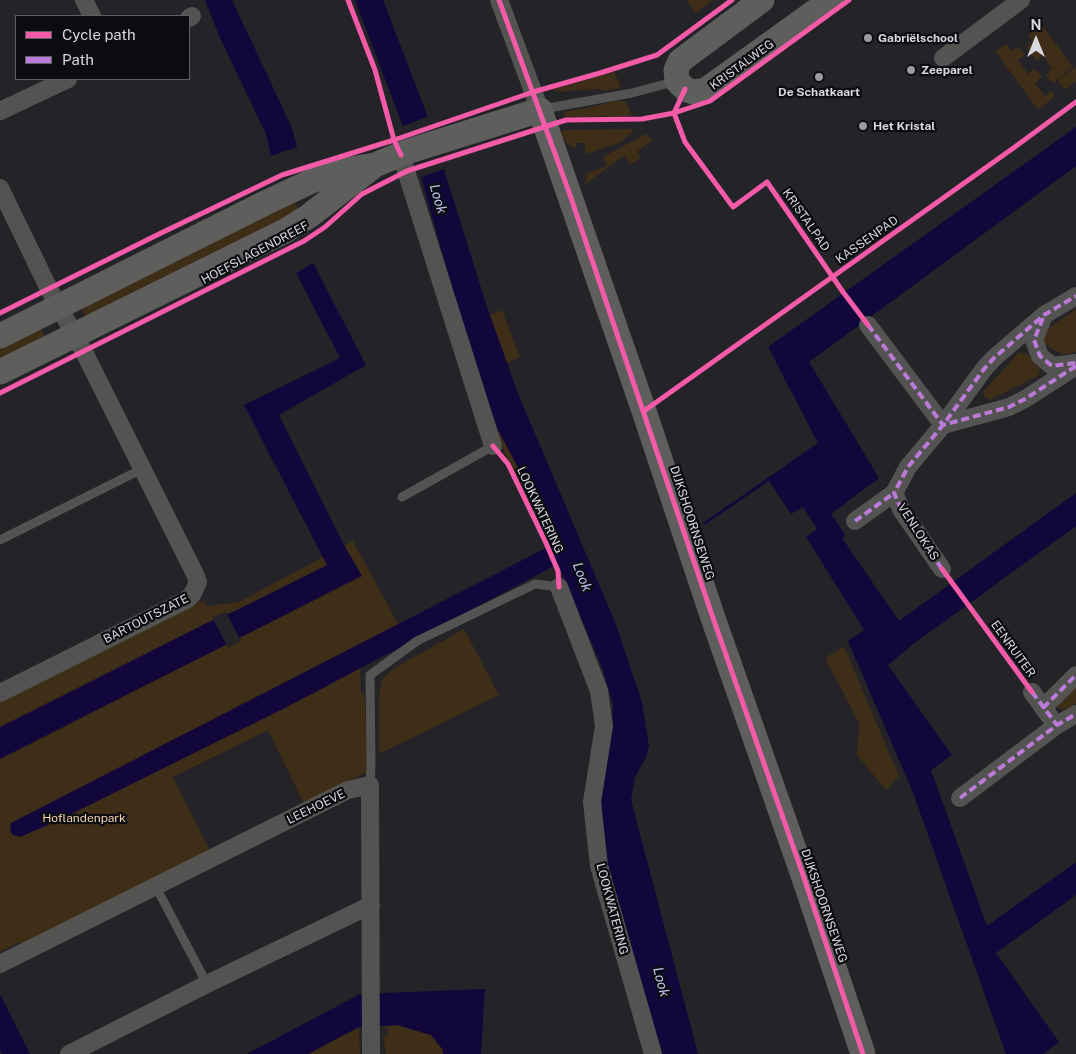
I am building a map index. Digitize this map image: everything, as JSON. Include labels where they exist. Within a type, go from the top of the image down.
[{"type":"street","points":[[84,0],[92,15]]},
{"type":"street","name":"DIJKSHOORNSEWEG","points":[[499,0],[540,110],[644,411],[863,1054]]},
{"type":"street","points":[[677,81],[676,70],[680,61],[762,0]]},
{"type":"street","name":"KRISTALWEG","points":[[677,81],[685,89],[693,92],[706,90],[831,0]]},
{"type":"street","points":[[943,58],[1021,0]]},
{"type":"street","points":[[0,111],[66,80]]},
{"type":"street","name":"HOEFSLAGENDREEF","points":[[0,336],[314,180],[345,170],[375,165],[442,140],[540,110]]},
{"type":"street","points":[[404,153],[493,446]]},
{"type":"street","name":"HOEFSLAGENDREEF","points":[[0,372],[285,231],[309,216],[375,165]]},
{"type":"street","name":"BARTOUTSZATE","points":[[0,188],[198,582],[197,588],[192,595],[0,693]]},
{"type":"street","name":"HOEFSLAGENDREEF","points":[[292,190],[302,195],[309,216]]},
{"type":"street","name":"VENLOKAS","points":[[855,521],[894,493],[908,467],[943,425],[984,368],[1044,315],[1076,296]]},
{"type":"street","points":[[1044,315],[1034,340],[1040,356],[1052,366],[1076,364]]},
{"type":"street","points":[[868,325],[943,425],[1008,407],[1025,400],[1076,364]]},
{"type":"street","name":"VENLOKAS","points":[[894,493],[902,510],[942,569]]},
{"type":"street","name":"LOOKWATERING","points":[[559,587],[599,691],[604,726],[592,802],[599,866],[653,1054]]},
{"type":"street","points":[[1043,708],[1076,674]]},
{"type":"street","name":"EENRUITER","points":[[1032,692],[1057,725]]},
{"type":"street","points":[[960,798],[1057,725],[1076,714]]},
{"type":"street","points":[[370,785],[371,1054]]},
{"type":"street","name":"LEEHOEVE","points":[[0,964],[341,794],[370,785]]},
{"type":"street","points":[[70,1054],[206,984],[371,905]]},
{"type":"lane","points":[[540,110],[632,93],[677,81]]},
{"type":"lane","points":[[402,497],[493,446]]},
{"type":"lane","points":[[0,540],[142,469]]},
{"type":"lane","points":[[370,785],[370,675],[417,641],[535,584],[559,587]]},
{"type":"lane","points":[[156,887],[206,984]]},
{"type":"green space","points":[[686,0],[713,0],[696,13]]},
{"type":"green space","points":[[1041,24],[1073,67],[1053,83],[1046,75],[1052,69],[1043,56],[1036,61],[1026,47],[1033,42],[1028,35]]},
{"type":"green space","points":[[1007,44],[1012,51],[1019,46],[1025,55],[1018,60],[1028,74],[1035,69],[1042,77],[1035,83],[1045,96],[1052,91],[1055,96],[1038,110],[995,51]]},
{"type":"green space","points":[[1076,67],[1076,82],[1065,90],[1058,80]]},
{"type":"green space","points":[[614,72],[621,86],[619,88],[604,91],[598,89],[556,92],[554,89]]},
{"type":"green space","points":[[613,101],[626,101],[632,116],[565,117],[563,112],[601,105]]},
{"type":"green space","points":[[633,129],[633,132],[619,143],[586,154],[584,143],[576,143],[576,149],[566,143],[561,133],[563,130]]},
{"type":"green space","points":[[646,134],[653,140],[637,152],[641,158],[631,164],[624,156],[583,186],[587,179],[585,174],[607,166],[603,157]]},
{"type":"green space","points":[[294,201],[298,211],[87,317],[83,312],[82,307]]},
{"type":"green space","points":[[1076,309],[1076,352],[1062,354],[1044,344],[1043,332]]},
{"type":"green space","points":[[502,310],[520,357],[507,363],[490,315]]},
{"type":"green space","points":[[38,323],[48,342],[0,366],[0,342]]},
{"type":"green space","points":[[1019,352],[1028,354],[1040,369],[1038,376],[990,400],[984,397],[983,392]]},
{"type":"green space","points":[[497,428],[529,488],[544,530],[496,437]]},
{"type":"green space","name":"Hoflandenpark","points":[[353,541],[407,640],[360,666],[361,691],[365,698],[367,772],[304,804],[268,730],[173,777],[210,850],[21,944],[20,942],[0,952],[0,701],[204,600],[207,606],[239,602]]},
{"type":"green space","points":[[464,629],[499,695],[379,754],[379,696],[382,679],[393,669]]},
{"type":"green space","points":[[844,646],[899,776],[886,790],[857,755],[859,723],[825,658]]},
{"type":"green space","points":[[1076,681],[1076,704],[1063,710],[1057,707],[1057,702]]},
{"type":"green space","points":[[397,1025],[431,1035],[443,1050],[443,1054],[386,1054],[383,1036],[388,1036],[387,1026]]},
{"type":"green space","points":[[359,1027],[360,1054],[308,1054]]},
{"type":"water","points":[[205,0],[232,0],[292,128],[297,147],[271,156],[266,134],[220,38]]},
{"type":"water","name":"Look","points":[[355,0],[383,0],[426,112],[487,307],[519,396],[615,622],[642,702],[649,746],[645,759],[635,777],[631,800],[698,1054],[662,1054],[620,907],[603,847],[599,791],[612,732],[613,705],[603,670],[558,564],[285,708],[55,822],[20,837],[13,835],[10,830],[11,823],[550,546],[529,488],[497,428],[456,302],[422,180]]},
{"type":"water","points":[[1076,127],[1076,166],[809,362],[879,478],[831,514],[845,535],[842,538],[899,621],[1076,493],[1076,526],[912,645],[888,665],[952,755],[931,770],[987,926],[1076,862],[1076,895],[996,953],[1059,1042],[1043,1054],[1006,1054],[912,790],[848,641],[864,630],[806,537],[817,529],[803,507],[791,514],[769,481],[704,525],[703,523],[818,443],[768,347]]},
{"type":"water","points":[[313,263],[366,365],[279,415],[343,543],[362,576],[0,759],[0,727],[327,565],[244,405],[340,358],[296,273]]},
{"type":"water","points":[[485,989],[481,1054],[443,1054],[443,1050],[431,1035],[397,1025],[359,1027],[308,1054],[247,1054],[360,994]]},
{"type":"water","points":[[0,994],[30,1054],[2,1054],[0,1050]]},
{"type":"pier","points":[[430,116],[446,168],[419,178],[400,127]]},
{"type":"pier","points":[[226,612],[241,641],[228,648],[212,617]]},
{"type":"marked path","points":[[942,569],[902,511],[894,493],[908,467],[994,358],[1044,315],[1076,296]]},
{"type":"marked path","points":[[1043,318],[1034,340],[1040,356],[1052,366],[1076,363]]},
{"type":"marked path","points":[[868,325],[943,425],[1009,407],[1025,399],[1076,366]]},
{"type":"marked path","points":[[855,521],[894,493]]},
{"type":"marked path","points":[[1043,708],[1076,675]]},
{"type":"marked path","points":[[1032,692],[1057,725]]},
{"type":"marked path","points":[[960,798],[1057,725],[1076,714]]},
{"type":"cycle path","points":[[348,0],[375,70],[394,140],[401,155]]},
{"type":"cycle path","points":[[499,0],[569,192],[863,1054]]},
{"type":"cycle path","points":[[0,313],[282,175],[394,140],[533,92],[657,55],[732,0]]},
{"type":"cycle path","points":[[0,393],[304,241],[325,227],[362,194],[407,171],[566,120],[642,119],[674,113],[710,101],[849,0]]},
{"type":"cycle path","name":"KRISTALPAD","points":[[685,89],[674,113],[685,142],[733,207],[767,182],[868,325]]},
{"type":"cycle path","name":"KASSENPAD","points":[[644,411],[1076,102]]},
{"type":"cycle path","points":[[493,446],[508,464],[546,543],[558,571],[559,587]]},
{"type":"cycle path","points":[[942,569],[1032,692]]},
{"type":"place","name":"Gabriëlschool","points":[[868,38]]},
{"type":"place","name":"Zeeparel","points":[[911,70]]},
{"type":"place","name":"De Schatkaart","points":[[819,77]]},
{"type":"place","name":"Het Kristal","points":[[863,126]]}]
